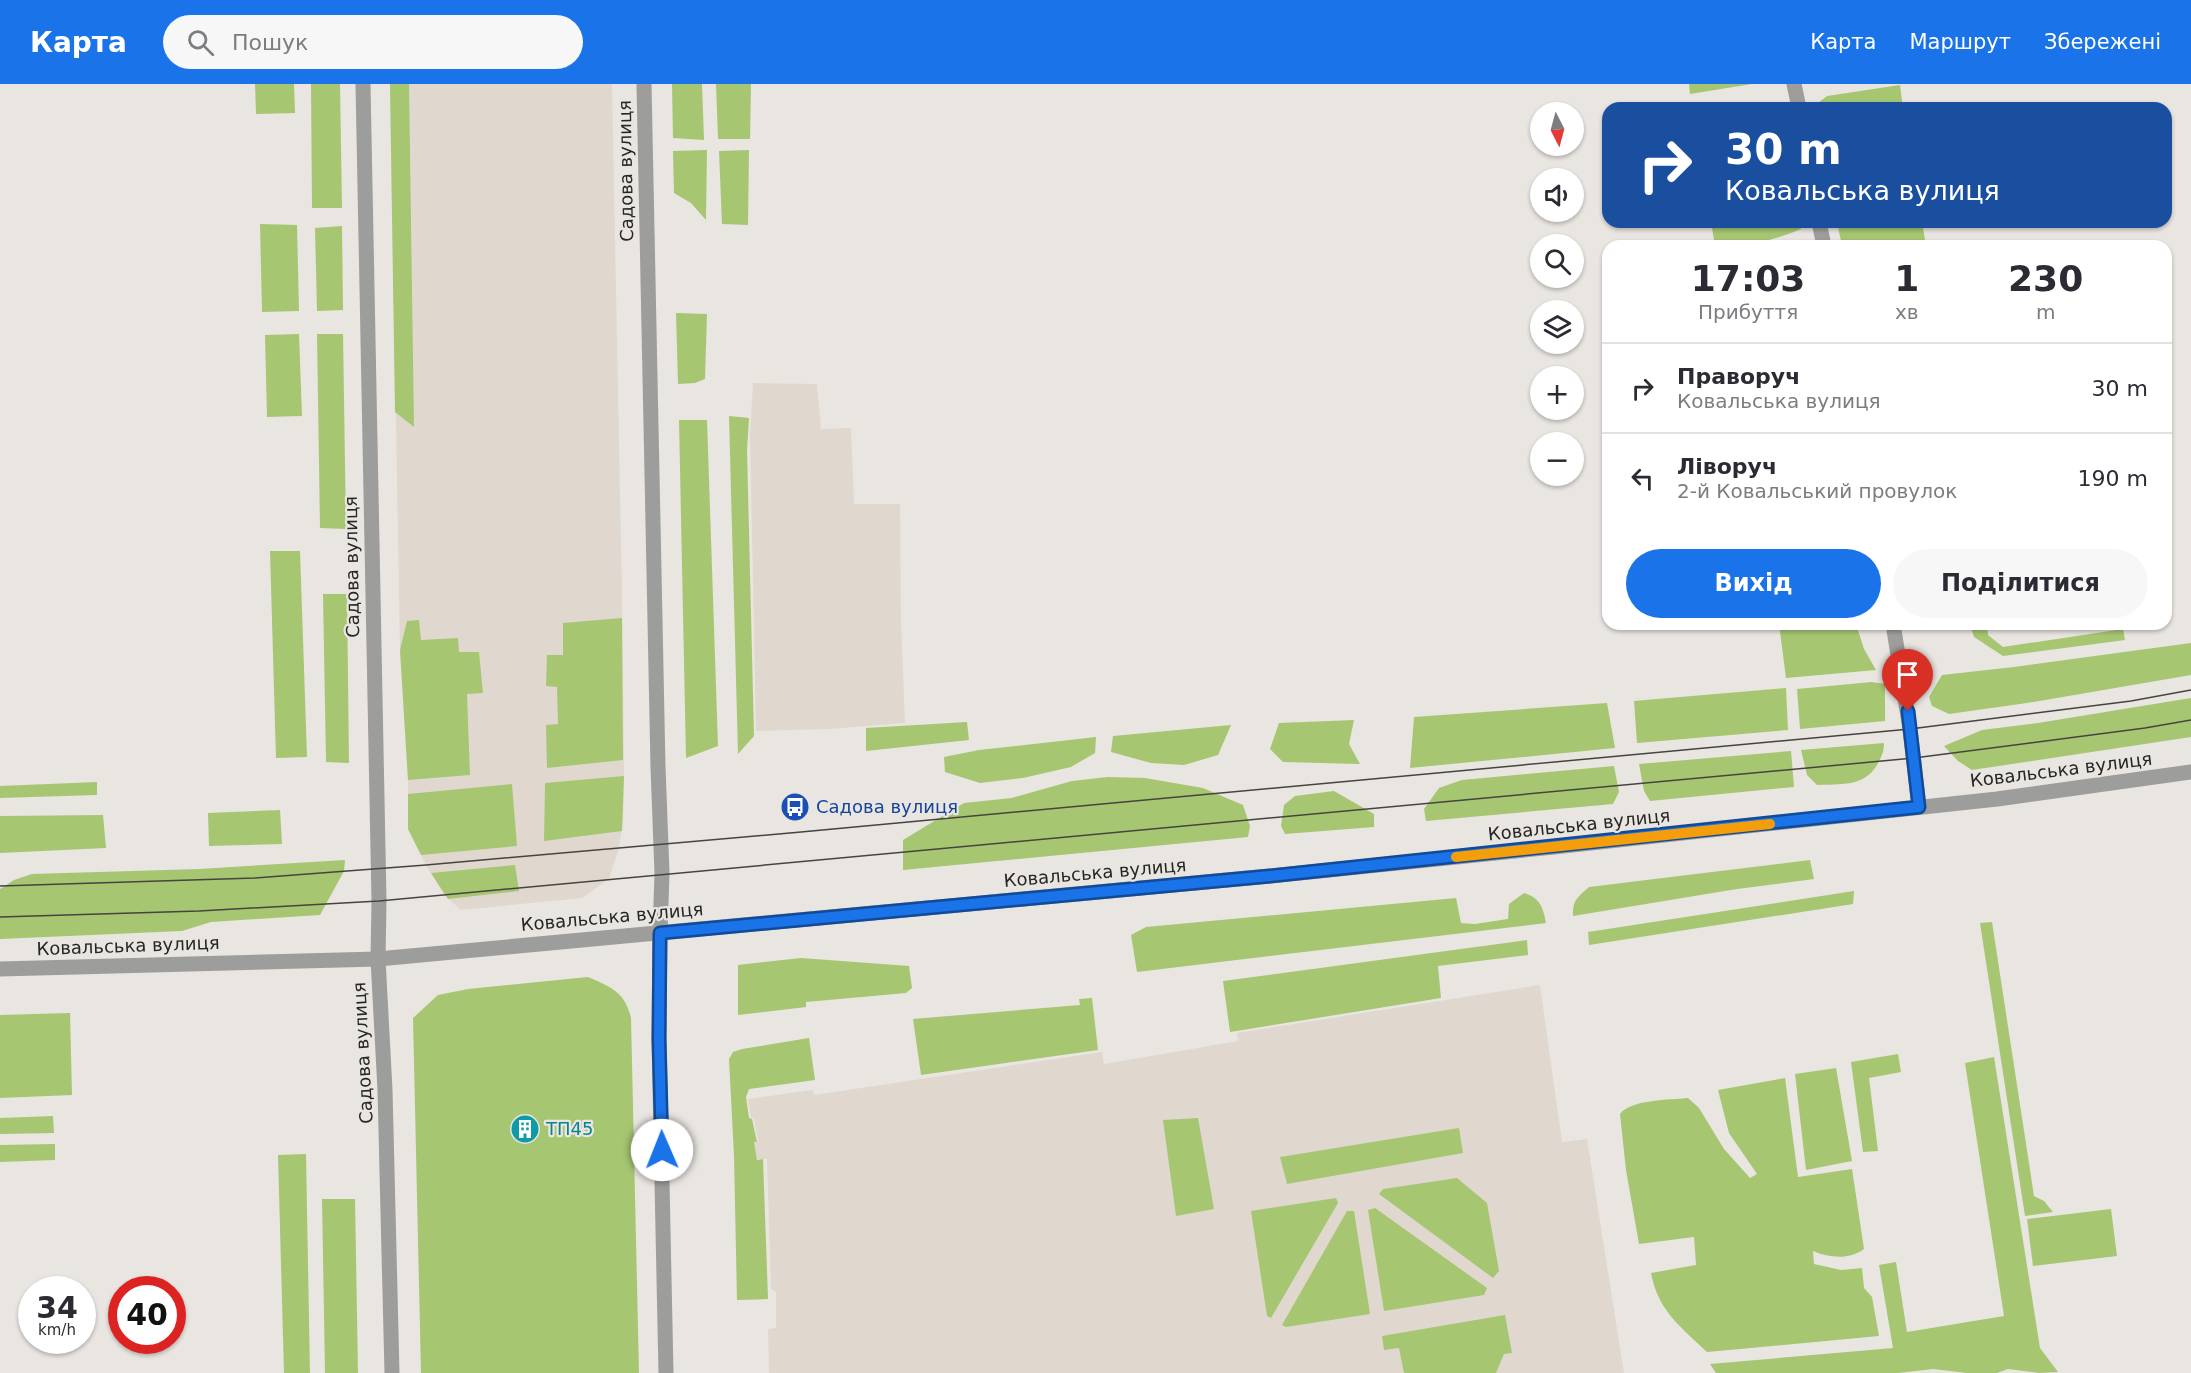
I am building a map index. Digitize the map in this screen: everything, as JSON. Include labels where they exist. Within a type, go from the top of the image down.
[{"type":"street","name":"Садова вулиця","points":[[363,84],[379,901],[378,958],[392,1373]]},
{"type":"street","name":"Садова вулиця","points":[[644,84],[657,755],[662,873],[659,1039],[666,1373]]},
{"type":"street","points":[[1794,84],[1798,102]]},
{"type":"street","points":[[1894,630],[1910,729],[1919,807]]},
{"type":"street","name":"Ковальська вулиця","points":[[0,969],[378,958],[660,933],[1270,876],[1997,799],[2191,772]]},
{"type":"shaded area","points":[[390,84],[612,84],[622,596],[623,822],[619,848],[609,879],[582,898],[461,910],[444,895],[408,829],[408,780],[400,650]]},
{"type":"shaded area","points":[[753,383],[817,384],[821,429],[851,428],[854,504],[900,504],[905,723],[829,729],[756,731],[750,435]]},
{"type":"shaded area","points":[[1540,985],[1562,1142],[1587,1139],[1624,1373],[769,1373],[768,1329],[776,1328],[776,1292],[771,1289],[767,1159],[757,1159],[754,1143],[758,1141],[748,1099],[812,1090],[814,1095],[1102,1052],[1104,1064],[1238,1041],[1237,1033]]},
{"type":"green space","points":[[255,84],[294,84],[295,113],[256,114]]},
{"type":"green space","points":[[311,84],[340,84],[342,208],[312,208]]},
{"type":"green space","points":[[390,84],[409,84],[414,427],[395,412]]},
{"type":"green space","points":[[672,84],[702,84],[704,140],[673,138]]},
{"type":"green space","points":[[716,84],[751,84],[750,139],[718,139]]},
{"type":"green space","points":[[1689,84],[1752,84],[1690,94]]},
{"type":"green space","points":[[1900,85],[1902,102],[1819,102],[1827,96]]},
{"type":"green space","points":[[707,150],[706,220],[691,203],[674,193],[673,151]]},
{"type":"green space","points":[[749,150],[748,225],[722,224],[719,151]]},
{"type":"green space","points":[[260,224],[297,225],[299,311],[262,312]]},
{"type":"green space","points":[[342,226],[343,310],[317,311],[315,228]]},
{"type":"green space","points":[[1712,228],[1801,229],[1769,240],[1714,240]]},
{"type":"green space","points":[[1838,228],[1923,228],[1925,240],[1841,240]]},
{"type":"green space","points":[[676,313],[707,314],[705,379],[695,383],[678,384]]},
{"type":"green space","points":[[299,334],[302,416],[267,417],[265,335]]},
{"type":"green space","points":[[317,334],[343,334],[346,529],[320,528]]},
{"type":"green space","points":[[729,416],[749,418],[747,450],[754,736],[738,754]]},
{"type":"green space","points":[[679,420],[707,420],[718,746],[686,758]]},
{"type":"green space","points":[[270,551],[300,551],[307,757],[276,758]]},
{"type":"green space","points":[[323,594],[347,594],[349,763],[326,762]]},
{"type":"green space","points":[[622,618],[623,760],[547,768],[546,725],[558,724],[557,687],[546,686],[547,655],[563,655],[563,623]]},
{"type":"green space","points":[[419,620],[421,640],[458,638],[459,652],[479,652],[483,693],[467,694],[470,775],[408,780],[400,650],[407,621]]},
{"type":"green space","points":[[1780,630],[1858,630],[1864,649],[1876,670],[1786,678]]},
{"type":"green space","points":[[1972,630],[1988,630],[1988,635],[2003,647],[2123,630],[2125,640],[2003,656],[1974,637]]},
{"type":"green space","points":[[2191,643],[2191,675],[1949,714],[1932,706],[1929,697],[1942,675]]},
{"type":"green space","points":[[1872,682],[1885,684],[1885,721],[1800,729],[1797,689]]},
{"type":"green space","points":[[1786,688],[1788,730],[1637,743],[1634,701]]},
{"type":"green space","points":[[2191,698],[2191,737],[1972,770],[1958,761],[1944,746],[1982,730]]},
{"type":"green space","points":[[1607,703],[1615,748],[1410,768],[1414,717]]},
{"type":"green space","points":[[1354,720],[1349,744],[1360,764],[1283,762],[1270,749],[1279,723]]},
{"type":"green space","points":[[967,722],[969,740],[866,751],[866,728]]},
{"type":"green space","points":[[1231,725],[1218,755],[1184,765],[1151,763],[1111,752],[1113,736]]},
{"type":"green space","points":[[1096,737],[1095,753],[1071,767],[1023,778],[980,783],[945,772],[944,757],[979,750]]},
{"type":"green space","points":[[1884,743],[1877,765],[1872,772],[1858,781],[1817,785],[1807,775],[1801,750]]},
{"type":"green space","points":[[1791,751],[1794,787],[1650,801],[1644,791],[1639,764]]},
{"type":"green space","points":[[1614,766],[1619,792],[1613,804],[1426,821],[1424,809],[1439,788],[1462,780]]},
{"type":"green space","points":[[624,776],[622,831],[544,841],[545,783]]},
{"type":"green space","points":[[1108,777],[1145,778],[1203,788],[1243,805],[1250,826],[1248,837],[903,870],[903,840],[964,803],[1012,798],[1072,781]]},
{"type":"green space","points":[[97,782],[97,795],[0,798],[0,786]]},
{"type":"green space","points":[[512,784],[517,846],[421,855],[408,829],[408,794]]},
{"type":"green space","points":[[1334,791],[1374,814],[1374,827],[1285,834],[1281,826],[1284,805],[1295,796]]},
{"type":"green space","points":[[280,810],[282,844],[209,846],[208,813]]},
{"type":"green space","points":[[103,815],[106,848],[0,853],[0,816]]},
{"type":"green space","points":[[345,860],[344,871],[320,915],[211,922],[182,931],[0,939],[0,889],[14,880],[32,874],[199,869]]},
{"type":"green space","points":[[1810,860],[1814,879],[1737,889],[1573,916],[1575,902],[1589,887]]},
{"type":"green space","points":[[515,865],[519,891],[448,899],[431,873]]},
{"type":"green space","points":[[1854,891],[1853,904],[1589,945],[1588,932]]},
{"type":"green space","points":[[1524,893],[1540,904],[1546,923],[1137,972],[1131,935],[1146,927],[1456,898],[1461,923],[1475,924],[1508,919],[1509,904]]},
{"type":"green space","points":[[1992,922],[2034,1196],[2044,1201],[2053,1212],[2025,1216],[1980,923]]},
{"type":"green space","points":[[1527,940],[1528,955],[1438,966],[1441,998],[1230,1032],[1223,981]]},
{"type":"green space","points":[[801,958],[909,966],[912,988],[906,993],[806,1002],[806,1007],[738,1015],[738,965]]},
{"type":"green space","points":[[588,977],[604,984],[621,996],[631,1018],[639,1373],[421,1373],[413,1018],[438,995],[468,989]]},
{"type":"green space","points":[[1092,998],[1098,1050],[921,1075],[913,1019],[1080,1005],[1079,999]]},
{"type":"green space","points":[[70,1013],[72,1095],[0,1098],[0,1015]]},
{"type":"green space","points":[[809,1038],[815,1080],[749,1089],[746,1097],[749,1118],[752,1119],[757,1142],[754,1142],[757,1160],[763,1159],[768,1299],[737,1300],[729,1059],[733,1052],[742,1049]]},
{"type":"green space","points":[[1898,1054],[1901,1072],[1869,1078],[1878,1151],[1863,1152],[1851,1062]]},
{"type":"green space","points":[[1994,1057],[2040,1348],[2058,1372],[2039,1373],[2008,1369],[1997,1373],[1967,1373],[1933,1369],[1898,1373],[1716,1373],[1710,1364],[1893,1348],[1879,1265],[1896,1262],[1907,1332],[2004,1316],[1965,1063]]},
{"type":"green space","points":[[1836,1068],[1852,1161],[1806,1170],[1795,1074]]},
{"type":"green space","points":[[1785,1078],[1798,1177],[1852,1169],[1864,1249],[1852,1255],[1839,1257],[1813,1251],[1814,1264],[1841,1270],[1862,1268],[1864,1288],[1872,1297],[1879,1336],[1707,1352],[1665,1308],[1654,1286],[1651,1273],[1696,1265],[1694,1237],[1639,1244],[1626,1170],[1620,1114],[1633,1105],[1688,1098],[1699,1108],[1724,1149],[1750,1178],[1757,1174],[1729,1133],[1718,1090]]},
{"type":"green space","points":[[53,1116],[54,1133],[0,1134],[0,1118]]},
{"type":"green space","points":[[1198,1118],[1214,1209],[1176,1216],[1163,1120]]},
{"type":"green space","points":[[1459,1128],[1463,1153],[1287,1184],[1280,1157]]},
{"type":"green space","points":[[55,1144],[55,1160],[0,1162],[0,1145]]},
{"type":"green space","points":[[306,1154],[310,1373],[284,1373],[278,1155]]},
{"type":"green space","points":[[1457,1178],[1487,1203],[1499,1271],[1493,1278],[1379,1194],[1383,1189]]},
{"type":"green space","points":[[1336,1198],[1338,1203],[1271,1318],[1267,1316],[1251,1211]]},
{"type":"green space","points":[[322,1199],[355,1199],[358,1373],[325,1373]]},
{"type":"green space","points":[[1375,1208],[1487,1288],[1484,1295],[1384,1311],[1368,1210]]},
{"type":"green space","points":[[2111,1209],[2117,1256],[2033,1266],[2027,1219]]},
{"type":"green space","points":[[1347,1211],[1354,1211],[1370,1314],[1286,1327],[1282,1325]]},
{"type":"green space","points":[[1505,1315],[1512,1353],[1504,1354],[1496,1373],[1404,1373],[1399,1348],[1384,1350],[1382,1336]]},
{"type":"tram line","points":[[0,886],[255,878],[801,832],[1910,729],[2131,701],[2191,690]]},
{"type":"tram line","points":[[0,917],[199,911],[379,901],[1914,758],[2191,720]]},
{"type":"slow traffic","points":[[1456,857],[1770,824]]},
{"type":"place","name":"Садова вулиця","points":[[795,807]]},
{"type":"place","name":"ТП45","points":[[525,1129]]},
{"type":"route","points":[[662,1150],[659,1039],[660,933],[1270,876],[1919,807],[1908,711]]}]
